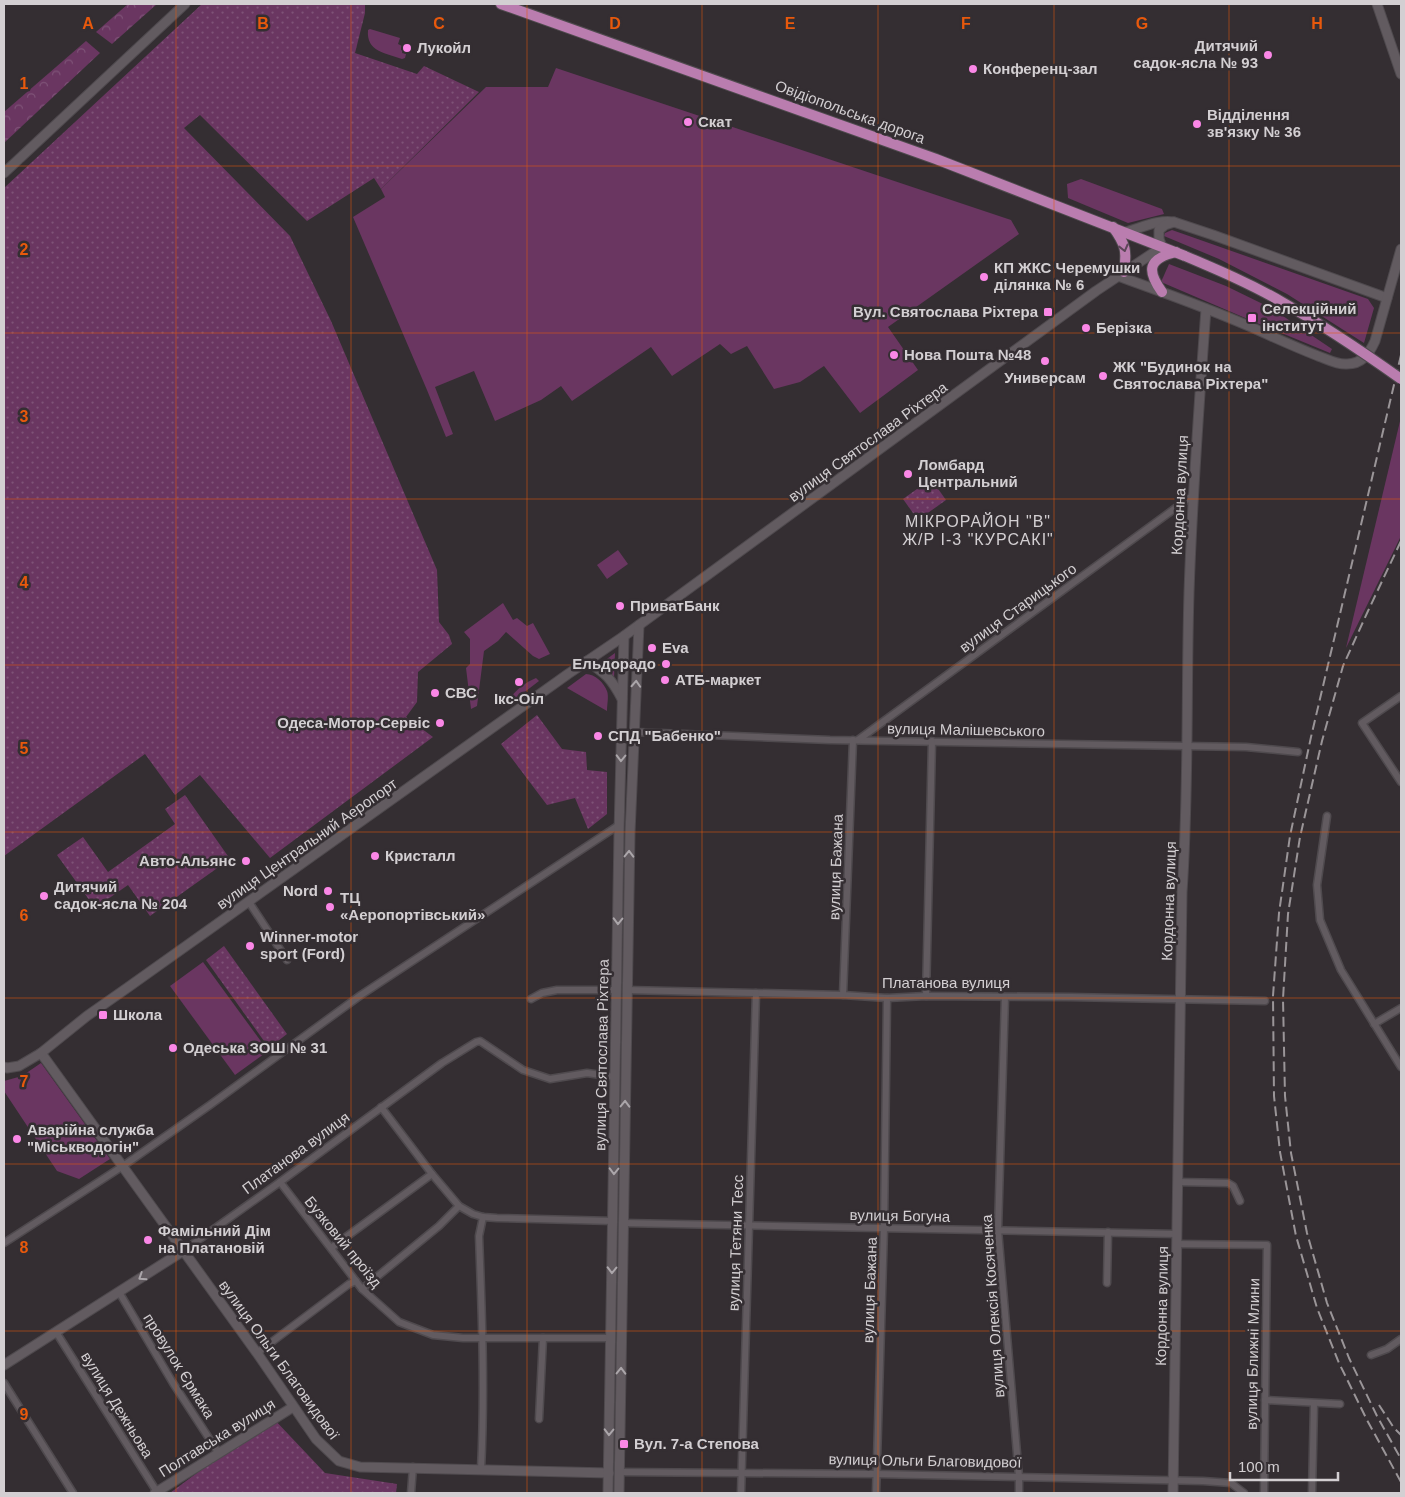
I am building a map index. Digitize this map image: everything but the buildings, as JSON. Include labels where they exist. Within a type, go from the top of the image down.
[{"type":"main road","points":[[4,173],[185,4]]},
{"type":"main road","name":"Овідіопольська дорога","points":[[501,4],[936,158],[1113,226],[1241,281],[1282,302],[1401,379]]},
{"type":"main road","points":[[1378,4],[1401,74]]},
{"type":"main road","points":[[1126,232],[1161,222],[1174,222],[1387,298]]},
{"type":"main road","points":[[1162,247],[1159,239],[1159,230],[1165,225],[1174,222]]},
{"type":"main road","points":[[1113,226],[1121,238],[1126,251],[1121,274],[1337,364],[1345,365],[1358,362],[1369,353],[1401,249]]},
{"type":"main road","name":"вулиця Святослава Ріхтера","points":[[608,1493],[624,636],[1121,274],[1162,247]]},
{"type":"main road","points":[[1162,292],[1152,275],[1156,261],[1159,258],[1180,254]]},
{"type":"main road","name":"Кордонна вулиця","points":[[1173,1493],[1182,892],[1189,602],[1192,496],[1206,309]]},
{"type":"main road","name":"вулиця Святослава Ріхтера","points":[[618,1493],[630,833],[639,625]]},
{"type":"main road","name":"вулиця Центральний Аеропорт","points":[[4,1067],[19,1066],[41,1053],[87,1016],[624,636]]},
{"type":"main road","points":[[587,661],[605,674],[614,684],[622,699]]},
{"type":"main road","name":"вулиця Ольги Благовидової","points":[[41,1053],[257,1353],[316,1440],[339,1461],[360,1467],[609,1472]]},
{"type":"main road","name":"Платанова вулиця","points":[[4,1365],[182,1251]]},
{"type":"main road","name":"Полтавська вулиця","points":[[156,1493],[218,1452],[293,1407]]},
{"type":"street","name":"вулиця Старицького","points":[[855,740],[1192,496]]},
{"type":"street","points":[[1401,696],[1362,723],[1401,782]]},
{"type":"street","name":"вулиця Малішевського","points":[[634,732],[855,740],[1187,746],[1298,752]]},
{"type":"street","name":"вулиця Бажана","points":[[844,995],[855,740]]},
{"type":"street","points":[[926,996],[932,741]]},
{"type":"street","points":[[1327,816],[1317,884],[1320,920],[1341,970],[1401,1067]]},
{"type":"street","points":[[4,1243],[123,1166],[361,995],[619,825]]},
{"type":"street","points":[[249,902],[287,960]]},
{"type":"street","points":[[532,999],[542,993],[557,990],[617,990]]},
{"type":"street","name":"Платанова вулиця","points":[[627,990],[844,995],[887,998],[926,996],[1265,1001]]},
{"type":"street","name":"вулиця Тетяни Тесс","points":[[741,1493],[756,993]]},
{"type":"street","name":"вулиця Олексія Косяченка","points":[[1005,997],[998,1230],[1019,1493]]},
{"type":"street","name":"вулиця Бажана","points":[[876,1493],[884,1228],[887,998]]},
{"type":"street","points":[[1374,1024],[1401,1008]]},
{"type":"street","name":"Платанова вулиця","points":[[182,1251],[280,1182],[442,1063],[476,1042],[480,1041],[523,1070],[550,1079],[587,1073],[615,1076]]},
{"type":"street","points":[[381,1107],[459,1206],[473,1214],[483,1217],[613,1221]]},
{"type":"street","points":[[331,1248],[432,1174]]},
{"type":"street","name":"Бузковий проїзд","points":[[280,1182],[362,1289],[399,1322],[433,1335],[462,1338],[611,1338]]},
{"type":"street","points":[[1178,1182],[1228,1183],[1233,1186],[1240,1201]]},
{"type":"street","points":[[362,1289],[439,1226],[459,1206]]},
{"type":"street","points":[[481,1469],[483,1420],[479,1236],[483,1217]]},
{"type":"street","name":"вулиця Богуна","points":[[623,1223],[1177,1234]]},
{"type":"street","points":[[1107,1283],[1108,1232]]},
{"type":"street","name":"вулиця Ближні Млини","points":[[1177,1244],[1267,1246],[1264,1493]]},
{"type":"street","points":[[257,1353],[349,1284],[356,1281]]},
{"type":"street","name":"провулок Єрмака","points":[[118,1292],[218,1452]]},
{"type":"street","name":"вулиця Дежньова","points":[[56,1332],[156,1493]]},
{"type":"street","points":[[539,1419],[543,1338]]},
{"type":"street","points":[[1371,1356],[1401,1340]]},
{"type":"street","points":[[4,1383],[73,1493]]},
{"type":"street","points":[[1265,1400],[1340,1404]]},
{"type":"street","points":[[1312,1493],[1314,1404]]},
{"type":"street","points":[[411,1493],[412,1467]]},
{"type":"street","name":"вулиця Ольги Благовидової","points":[[619,1472],[1019,1476],[1173,1480],[1231,1483],[1244,1493]]},
{"type":"green space","points":[[128,4],[157,4],[112,44],[96,32]]},
{"type":"green space","points":[[202,4],[365,4],[365,13],[355,53],[417,74],[424,66],[479,92],[381,189],[374,178],[307,221],[200,115],[184,128],[290,236],[331,321],[437,570],[439,622],[449,635],[452,644],[418,672],[417,702],[406,717],[433,737],[270,858],[200,775],[175,795],[145,754],[4,856],[4,188]]},
{"type":"green space","points":[[368,30],[400,38],[398,44],[402,46],[402,53],[406,54],[405,58],[402,59],[384,53],[374,47],[368,37]]},
{"type":"green space","points":[[86,41],[100,53],[4,143],[4,112]]},
{"type":"green space","points":[[556,68],[1011,220],[1019,234],[888,327],[918,370],[860,413],[824,366],[800,382],[774,389],[747,346],[731,354],[720,344],[672,376],[651,347],[572,401],[561,386],[541,400],[495,421],[474,371],[435,387],[453,434],[446,437],[353,217],[385,197],[381,189],[486,87],[548,87]]},
{"type":"green space","points":[[1081,179],[1162,209],[1164,214],[1128,223],[1068,198],[1067,184]]},
{"type":"green space","points":[[1172,230],[1368,299],[1374,308],[1364,343],[1287,294],[1219,259],[1164,236],[1165,233]]},
{"type":"green space","points":[[1169,264],[1226,286],[1271,308],[1332,349],[1330,353],[1161,282]]},
{"type":"green space","points":[[1401,417],[1401,536],[1346,648]]},
{"type":"green space","points":[[931,479],[946,500],[918,520],[903,499]]},
{"type":"green space","points":[[618,550],[628,564],[607,579],[597,565]]},
{"type":"green space","points":[[503,603],[513,620],[517,618],[527,626],[533,623],[550,654],[539,659],[533,656],[506,632],[498,641],[484,651],[477,706],[471,709],[466,668],[470,664],[470,639],[464,632]]},
{"type":"green space","points":[[615,653],[614,679],[600,664]]},
{"type":"green space","points":[[586,674],[596,677],[606,688],[608,695],[607,711],[567,688]]},
{"type":"green space","points":[[536,678],[539,681],[513,701],[511,700],[511,697],[519,689]]},
{"type":"green space","points":[[537,715],[562,749],[586,752],[587,770],[607,772],[607,814],[588,829],[575,798],[547,805],[501,744]]},
{"type":"green space","points":[[185,795],[230,859],[150,916],[128,885],[95,908],[57,855],[83,837],[108,872],[175,824],[165,809]]},
{"type":"green space","points":[[224,946],[287,1034],[269,1048],[206,960]]},
{"type":"green space","points":[[203,962],[268,1051],[235,1075],[170,986]]},
{"type":"green space","points":[[41,1063],[110,1159],[79,1179],[57,1171],[4,1091],[4,1081],[22,1076]]},
{"type":"green space","points":[[272,1417],[325,1473],[397,1484],[396,1493],[170,1493]]},
{"type":"railway","points":[[1401,355],[1311,737],[1290,836],[1279,913],[1273,996],[1274,1096],[1280,1152],[1296,1236],[1317,1308],[1339,1363],[1367,1420],[1401,1482]]},
{"type":"railway","points":[[1401,541],[1343,666],[1322,741],[1300,837],[1288,914],[1283,999],[1285,1096],[1291,1153],[1307,1233],[1327,1303],[1349,1358],[1377,1416],[1401,1459]]},
{"type":"railway","points":[[1379,1405],[1394,1428],[1401,1435]]},
{"type":"place","name":"Лукойл","points":[[407,48]]},
{"type":"place","name":"Дитячий садок-ясла № 93","points":[[1268,55]]},
{"type":"place","name":"Конференц-зал","points":[[973,69]]},
{"type":"place","name":"Скат","points":[[688,122]]},
{"type":"place","name":"Відділення зв'язку № 36","points":[[1197,124]]},
{"type":"place","name":"КП ЖКС Черемушки ділянка № 6","points":[[984,277]]},
{"type":"place","name":"Вул. Святослава Ріхтера","points":[[1048,312]]},
{"type":"place","name":"Селекційний інститут","points":[[1252,318]]},
{"type":"place","name":"Берізка","points":[[1086,328]]},
{"type":"place","name":"Нова Пошта №48","points":[[894,355]]},
{"type":"place","name":"Универсам","points":[[1045,361]]},
{"type":"place","name":"ЖК \"Будинок на Святослава Ріхтера\"","points":[[1103,376]]},
{"type":"place","name":"Ломбард Центральний","points":[[908,474]]},
{"type":"place","name":"ПриватБанк","points":[[620,606]]},
{"type":"place","name":"Eva","points":[[652,648]]},
{"type":"place","name":"Ельдорадо","points":[[666,664]]},
{"type":"place","name":"АТБ-маркет","points":[[665,680]]},
{"type":"place","name":"Ікс-Оіл","points":[[519,682]]},
{"type":"place","name":"СВС","points":[[435,693]]},
{"type":"place","name":"Одеса-Мотор-Сервіс","points":[[440,723]]},
{"type":"place","name":"СПД \"Бабенко\"","points":[[598,736]]},
{"type":"place","name":"Кристалл","points":[[375,856]]},
{"type":"place","name":"Авто-Альянс","points":[[246,861]]},
{"type":"place","name":"Nord","points":[[328,891]]},
{"type":"place","name":"Дитячий садок-ясла № 204","points":[[44,896]]},
{"type":"place","name":"ТЦ «Аеропортівський»","points":[[330,907]]},
{"type":"place","name":"Winner-motor sport (Ford)","points":[[250,946]]},
{"type":"place","name":"Школа","points":[[103,1015]]},
{"type":"place","name":"Одеська ЗОШ № 31","points":[[173,1048]]},
{"type":"place","name":"Аварійна служба \"Міськводогін\"","points":[[17,1139]]},
{"type":"place","name":"Фамільний Дім на Платановій","points":[[148,1240]]},
{"type":"place","name":"Вул. 7-а Степова","points":[[624,1444]]},
{"type":"district","name":"МІКРОРАЙОН \"В\" Ж/Р I-3 \"КУРСАКІ\"","points":[[978,530]]}]
